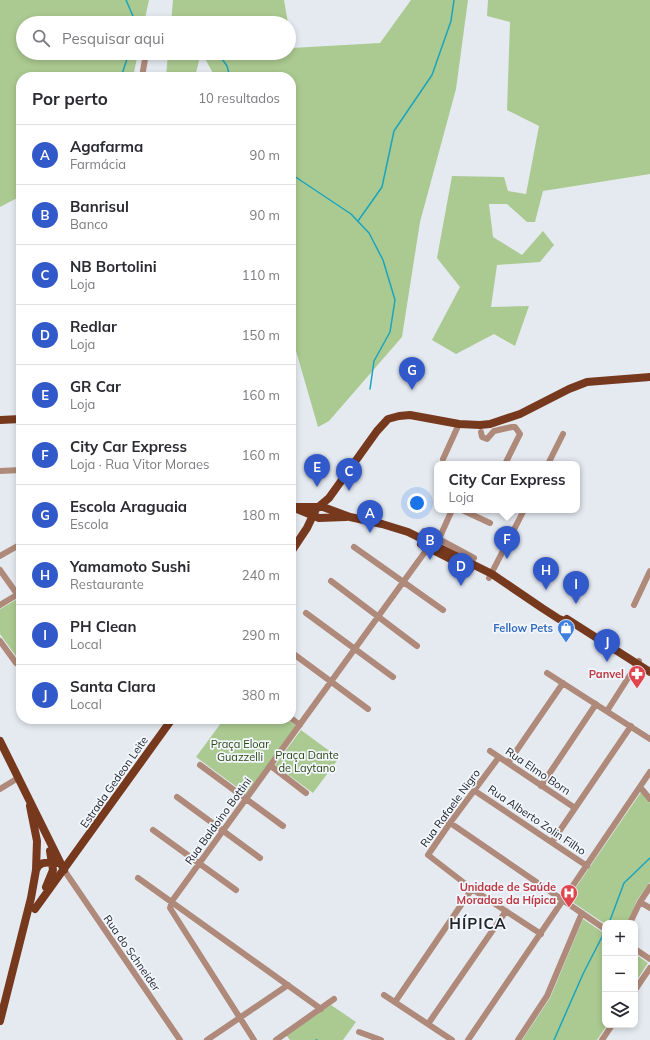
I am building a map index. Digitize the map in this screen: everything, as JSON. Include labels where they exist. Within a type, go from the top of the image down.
[{"type":"main road","points":[[296,544],[318,507],[329,498],[377,431],[388,419],[410,415],[459,424],[480,425],[499,422],[520,414],[569,389],[587,382],[650,378]]},
{"type":"main road","points":[[0,420],[16,419]]},
{"type":"main road","points":[[307,528],[323,518],[328,509],[329,498]]},
{"type":"main road","points":[[296,507],[318,507],[328,509],[350,517],[382,524],[397,529],[406,537],[433,544],[543,606],[559,619],[571,623],[638,663],[650,672]]},
{"type":"main road","points":[[296,508],[323,518],[350,517]]},
{"type":"main road","points":[[638,663],[650,668]]},
{"type":"main road","name":"Estrada Gedeon Leite","points":[[61,870],[74,857],[168,724]]},
{"type":"main road","points":[[0,741],[61,870]]},
{"type":"main road","points":[[0,1020],[36,870],[37,841],[30,806]]},
{"type":"main road","points":[[36,870],[41,864],[61,870]]},
{"type":"main road","points":[[36,870],[38,879],[43,882],[49,881],[61,870]]},
{"type":"main road","points":[[22,932],[54,870],[61,870]]},
{"type":"main road","points":[[35,909],[61,870]]},
{"type":"street","points":[[143,72],[145,60]]},
{"type":"street","points":[[442,459],[459,424]]},
{"type":"street","points":[[481,432],[482,437],[487,439],[494,431],[512,427],[518,430],[520,434],[506,461]]},
{"type":"street","points":[[550,461],[563,434]]},
{"type":"street","points":[[0,471],[16,470]]},
{"type":"street","name":"Rua Baldoino Bottini","points":[[172,901],[433,544],[450,513]]},
{"type":"street","points":[[468,513],[490,523]]},
{"type":"street","points":[[491,576],[522,513]]},
{"type":"street","points":[[424,531],[433,544],[474,558]]},
{"type":"street","points":[[0,556],[16,547]]},
{"type":"street","points":[[354,547],[403,584],[443,610]]},
{"type":"street","points":[[0,570],[16,590]]},
{"type":"street","points":[[634,605],[650,574]]},
{"type":"street","points":[[331,581],[417,646]]},
{"type":"street","points":[[0,605],[16,596]]},
{"type":"street","points":[[306,613],[393,677]]},
{"type":"street","points":[[0,641],[16,663]]},
{"type":"street","points":[[296,656],[368,709]]},
{"type":"street","points":[[608,711],[638,663]]},
{"type":"street","points":[[546,673],[650,739]]},
{"type":"street","points":[[508,763],[563,683]]},
{"type":"street","points":[[541,786],[596,704]]},
{"type":"street","points":[[296,722],[300,725]]},
{"type":"street","points":[[552,842],[631,726]]},
{"type":"street","name":"Rua Elmo Born","points":[[490,751],[575,808]]},
{"type":"street","name":"Rua Rafaele Nigro","points":[[499,758],[428,855],[472,889],[541,934]]},
{"type":"street","points":[[200,765],[247,798],[283,826]]},
{"type":"street","points":[[271,766],[306,793]]},
{"type":"street","points":[[468,1040],[564,901],[650,772]]},
{"type":"street","points":[[0,789],[18,778]]},
{"type":"street","points":[[640,787],[650,799]]},
{"type":"street","name":"Rua Alberto Zolin Filho","points":[[475,791],[587,866]]},
{"type":"street","points":[[177,797],[224,830],[260,858]]},
{"type":"street","points":[[443,818],[602,926]]},
{"type":"street","points":[[153,830],[236,890]]},
{"type":"street","name":"Rua do Schneider","points":[[61,870],[180,1040]]},
{"type":"street","points":[[138,878],[321,1009]]},
{"type":"street","points":[[631,920],[640,902],[650,887]]},
{"type":"street","points":[[395,1002],[472,889]]},
{"type":"street","points":[[172,901],[170,908],[254,1040]]},
{"type":"street","points":[[640,902],[650,908]]},
{"type":"street","points":[[428,1024],[506,911]]},
{"type":"street","points":[[518,1040],[547,996],[582,913]]},
{"type":"street","points":[[638,951],[650,959]]},
{"type":"street","points":[[638,986],[650,968]]},
{"type":"street","points":[[207,1040],[288,985]]},
{"type":"street","points":[[384,995],[452,1040]]},
{"type":"street","points":[[276,1040],[284,1038],[334,999]]},
{"type":"street","points":[[602,1040],[610,1028]]},
{"type":"street","points":[[359,1032],[381,1040]]},
{"type":"green space","points":[[0,0],[149,0],[146,16],[16,16],[16,60],[137,60],[134,72],[16,72],[16,199],[0,207]]},
{"type":"green space","points":[[173,0],[284,0],[287,16],[172,16]]},
{"type":"green space","points":[[411,0],[468,0],[456,89],[420,222],[402,337],[329,421],[318,427],[296,351],[296,72],[212,72],[206,60],[296,60],[296,48],[380,43]]},
{"type":"green space","points":[[488,0],[650,0],[650,174],[543,191],[535,222],[527,222],[507,204],[489,204],[493,237],[522,255],[543,231],[554,245],[540,262],[497,265],[491,307],[529,306],[515,346],[494,334],[456,354],[432,340],[460,287],[437,258],[452,176],[504,177],[508,191],[526,194],[539,126],[507,110],[510,22],[487,16]]},
{"type":"green space","points":[[167,60],[199,60],[196,72],[166,72]]},
{"type":"green space","points":[[16,600],[16,656],[0,634],[0,609]]},
{"type":"green space","name":"Praça Eloar Guazzelli","points":[[220,724],[293,724],[296,726],[246,794],[196,757]]},
{"type":"green space","name":"Praça Dante de Laytano","points":[[301,730],[339,758],[313,793],[275,765]]},
{"type":"green space","points":[[641,792],[650,803],[650,882],[637,900],[629,920],[602,920],[602,922],[568,899]]},
{"type":"green space","points":[[583,919],[602,932],[602,1028],[605,1028],[597,1040],[522,1040],[550,998]]},
{"type":"green space","points":[[638,956],[648,963],[638,978]]},
{"type":"green space","points":[[331,1005],[356,1022],[343,1040],[290,1040],[286,1035]]},
{"type":"waterway","points":[[126,0],[133,16]]},
{"type":"waterway","points":[[358,221],[382,187],[394,131],[432,75],[451,21],[454,0]]},
{"type":"waterway","points":[[123,72],[127,60]]},
{"type":"waterway","points":[[223,60],[229,72]]},
{"type":"waterway","points":[[296,177],[351,214],[369,233],[383,260],[395,300],[390,332],[374,361],[370,389]]},
{"type":"waterway","points":[[610,920],[624,883],[650,858]]},
{"type":"waterway","points":[[554,1040],[583,974],[602,937]]},
{"type":"place","name":"Escola Araguaia","points":[[412,390]]},
{"type":"place","name":"GR Car","points":[[317,487]]},
{"type":"place","name":"NB Bortolini","points":[[349,491]]},
{"type":"place","name":"Agafarma","points":[[370,533]]},
{"type":"place","name":"City Car Express","points":[[507,559]]},
{"type":"place","name":"Banrisul","points":[[430,560]]},
{"type":"place","name":"Redlar","points":[[461,586]]},
{"type":"place","name":"Yamamoto Sushi","points":[[546,590]]},
{"type":"place","name":"PH Clean","points":[[576,604]]},
{"type":"place","name":"Fellow Pets","points":[[566,643]]},
{"type":"place","name":"Santa Clara","points":[[607,662]]},
{"type":"place","name":"Panvel","points":[[637,689]]},
{"type":"place","name":"Unidade de Saúde Moradas da Hípica","points":[[569,908]]},
{"type":"district","name":"HÍPICA","points":[[478,924]]}]
